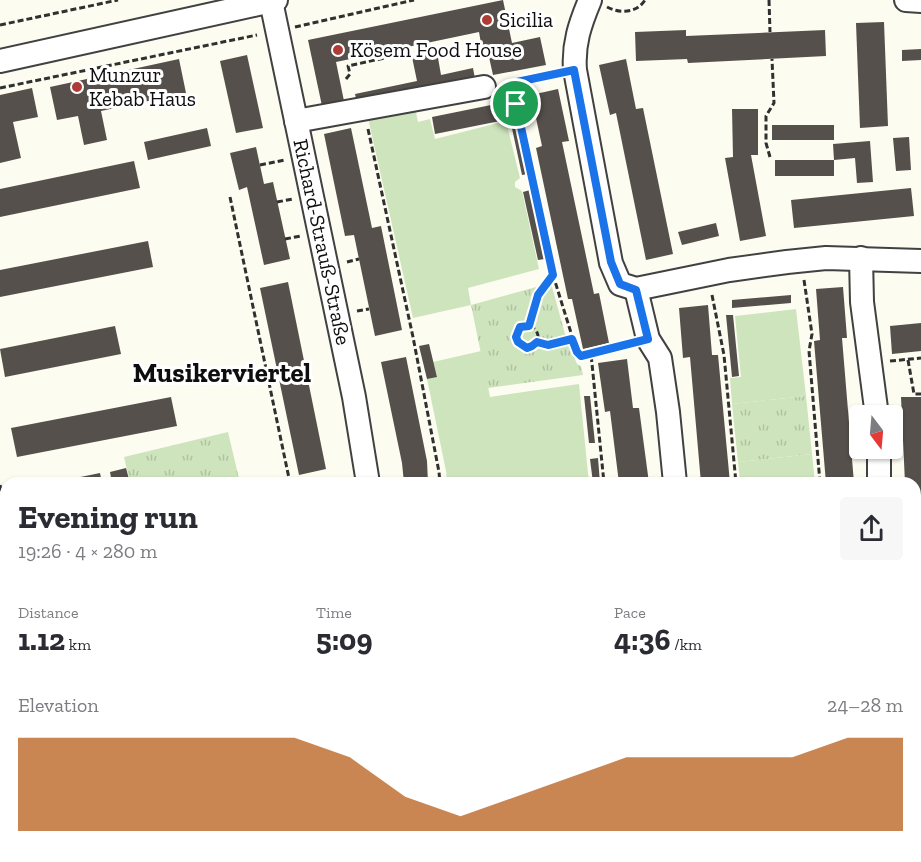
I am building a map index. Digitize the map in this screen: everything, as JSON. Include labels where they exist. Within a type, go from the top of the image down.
[{"type":"street","points":[[906,0],[921,1]]},
{"type":"street","name":"Richard-Strauß-Straße","points":[[273,1],[277,31],[354,397],[367,477]]},
{"type":"street","points":[[0,62],[273,1]]},
{"type":"street","points":[[595,2],[577,34],[574,70],[611,262],[620,284],[636,290],[709,274],[802,260],[861,258],[921,261]]},
{"type":"street","points":[[296,121],[484,87]]},
{"type":"street","points":[[861,258],[862,302],[876,405]]},
{"type":"street","points":[[636,290],[648,339],[660,358],[674,477]]},
{"type":"street","points":[[879,459],[879,477]]},
{"type":"path","points":[[0,25],[118,0]]},
{"type":"path","points":[[0,88],[277,31],[414,0]]},
{"type":"path","points":[[595,2],[615,11],[626,12],[643,5],[645,0]]},
{"type":"path","points":[[769,0],[770,32]]},
{"type":"path","points":[[346,79],[350,74],[348,66],[407,53]]},
{"type":"path","points":[[770,157],[766,143],[766,116],[774,103],[772,59]]},
{"type":"path","points":[[484,87],[574,70]]},
{"type":"path","points":[[517,82],[520,98],[516,104],[553,275],[577,352],[581,356],[648,339]]},
{"type":"path","points":[[368,127],[440,477]]},
{"type":"path","points":[[230,197],[289,477]]},
{"type":"path","points":[[802,260],[812,334],[809,351],[820,477]]},
{"type":"path","points":[[709,274],[724,355],[735,477]]},
{"type":"path","points":[[529,326],[538,295],[553,275]]},
{"type":"path","points":[[529,326],[537,331],[537,342],[527,348],[518,342],[517,332],[520,327],[529,326]]},
{"type":"path","points":[[537,342],[548,345],[572,339]]},
{"type":"path","points":[[591,354],[603,477]]},
{"type":"path","points":[[871,362],[921,358]]},
{"type":"path","points":[[908,360],[914,394],[921,394]]},
{"type":"green space","points":[[415,107],[418,122],[430,119],[435,139],[506,121],[520,178],[515,182],[515,187],[522,191],[539,269],[468,288],[471,305],[413,318],[368,118]]},
{"type":"green space","points":[[551,283],[565,334],[583,375],[488,388],[471,305]]},
{"type":"green space","points":[[796,309],[806,396],[732,404],[730,378],[741,377],[735,316]]},
{"type":"green space","points":[[481,351],[490,397],[579,384],[588,477],[446,477],[427,379],[437,376],[433,362]]},
{"type":"green space","points":[[806,396],[812,454],[738,462],[732,404]]},
{"type":"green space","points":[[228,432],[239,477],[129,477],[124,457]]},
{"type":"green space","points":[[812,454],[814,477],[740,477],[738,462]]},
{"type":"building","points":[[503,0],[512,43],[540,37],[546,65],[493,75],[487,48],[482,49],[479,32],[336,62],[344,101],[322,106],[308,40]]},
{"type":"building","points":[[884,22],[888,126],[860,128],[856,23]]},
{"type":"building","points":[[686,30],[686,36],[825,30],[826,56],[688,63],[687,59],[636,61],[635,32]]},
{"type":"building","points":[[921,49],[921,60],[902,61],[902,50]]},
{"type":"building","points":[[437,52],[441,75],[473,68],[475,79],[357,103],[355,94],[417,81],[412,57]]},
{"type":"building","points":[[247,55],[263,128],[236,133],[220,61]]},
{"type":"building","points":[[179,59],[186,93],[101,111],[107,140],[84,145],[78,116],[57,120],[50,87]]},
{"type":"building","points":[[626,59],[636,109],[643,108],[673,254],[646,260],[616,113],[610,115],[599,65]]},
{"type":"building","points":[[32,88],[38,117],[13,122],[21,158],[0,163],[0,95]]},
{"type":"building","points":[[558,89],[569,141],[562,142],[594,294],[599,293],[609,343],[583,349],[572,299],[568,299],[536,148],[542,146],[531,95]]},
{"type":"building","points":[[496,104],[500,121],[435,134],[432,117]]},
{"type":"building","points":[[512,104],[528,174],[522,175],[507,105]]},
{"type":"building","points":[[732,109],[758,109],[758,155],[751,155],[766,236],[740,241],[725,158],[733,157]]},
{"type":"building","points":[[772,125],[834,125],[834,140],[772,140]]},
{"type":"building","points":[[207,128],[211,146],[148,160],[144,142]]},
{"type":"building","points":[[351,128],[372,228],[381,226],[402,330],[375,336],[354,235],[345,236],[324,134]]},
{"type":"building","points":[[909,137],[911,170],[896,171],[893,138]]},
{"type":"building","points":[[870,141],[873,182],[857,183],[855,158],[834,160],[833,144]]},
{"type":"building","points":[[256,147],[264,184],[273,182],[290,259],[264,265],[247,187],[239,190],[230,153]]},
{"type":"building","points":[[775,160],[834,160],[834,176],[775,176]]},
{"type":"building","points":[[134,161],[140,188],[0,217],[0,189]]},
{"type":"building","points":[[911,188],[914,216],[794,228],[791,200]]},
{"type":"building","points":[[530,190],[545,259],[538,260],[523,192]]},
{"type":"building","points":[[716,223],[719,236],[682,245],[678,232]]},
{"type":"building","points":[[148,241],[153,267],[0,297],[0,270]]},
{"type":"building","points":[[288,282],[326,469],[299,475],[260,288]]},
{"type":"building","points":[[843,287],[847,338],[842,338],[849,423],[849,459],[852,459],[854,477],[825,477],[814,341],[820,340],[816,289]]},
{"type":"building","points":[[791,295],[791,303],[732,308],[732,300]]},
{"type":"building","points":[[708,305],[712,355],[718,355],[729,477],[700,477],[690,357],[683,358],[679,308]]},
{"type":"building","points":[[726,315],[733,315],[739,376],[732,377]]},
{"type":"building","points":[[921,323],[921,351],[892,354],[890,326]]},
{"type":"building","points":[[115,326],[121,354],[5,377],[0,349]]},
{"type":"building","points":[[429,344],[437,377],[427,379],[419,346]]},
{"type":"building","points":[[406,357],[427,461],[428,477],[403,477],[381,362]]},
{"type":"building","points":[[627,359],[633,408],[639,408],[648,477],[618,477],[610,411],[605,412],[598,363]]},
{"type":"building","points":[[584,396],[590,396],[595,443],[589,443]]},
{"type":"building","points":[[171,397],[177,426],[17,457],[11,428]]},
{"type":"building","points":[[901,397],[921,397],[921,477],[905,477]]},
{"type":"building","points":[[598,458],[600,477],[592,477],[590,459]]},
{"type":"building","points":[[126,468],[128,477],[111,477],[110,472]]},
{"type":"building","points":[[100,473],[101,477],[80,477]]},
{"type":"place","name":"Sicilia","points":[[487,20]]},
{"type":"place","name":"Kösem Food House","points":[[338,50]]},
{"type":"place","name":"Munzur Kebab Haus","points":[[77,87]]},
{"type":"district","name":"Musikerviertel","points":[[222,373]]},
{"type":"route","points":[[574,70],[611,262],[620,284],[636,290],[648,339],[581,356],[572,339],[548,345],[537,342],[527,348],[518,342],[517,332],[520,327],[529,326],[538,295],[553,275],[516,104],[520,98],[517,82],[574,70]]}]
